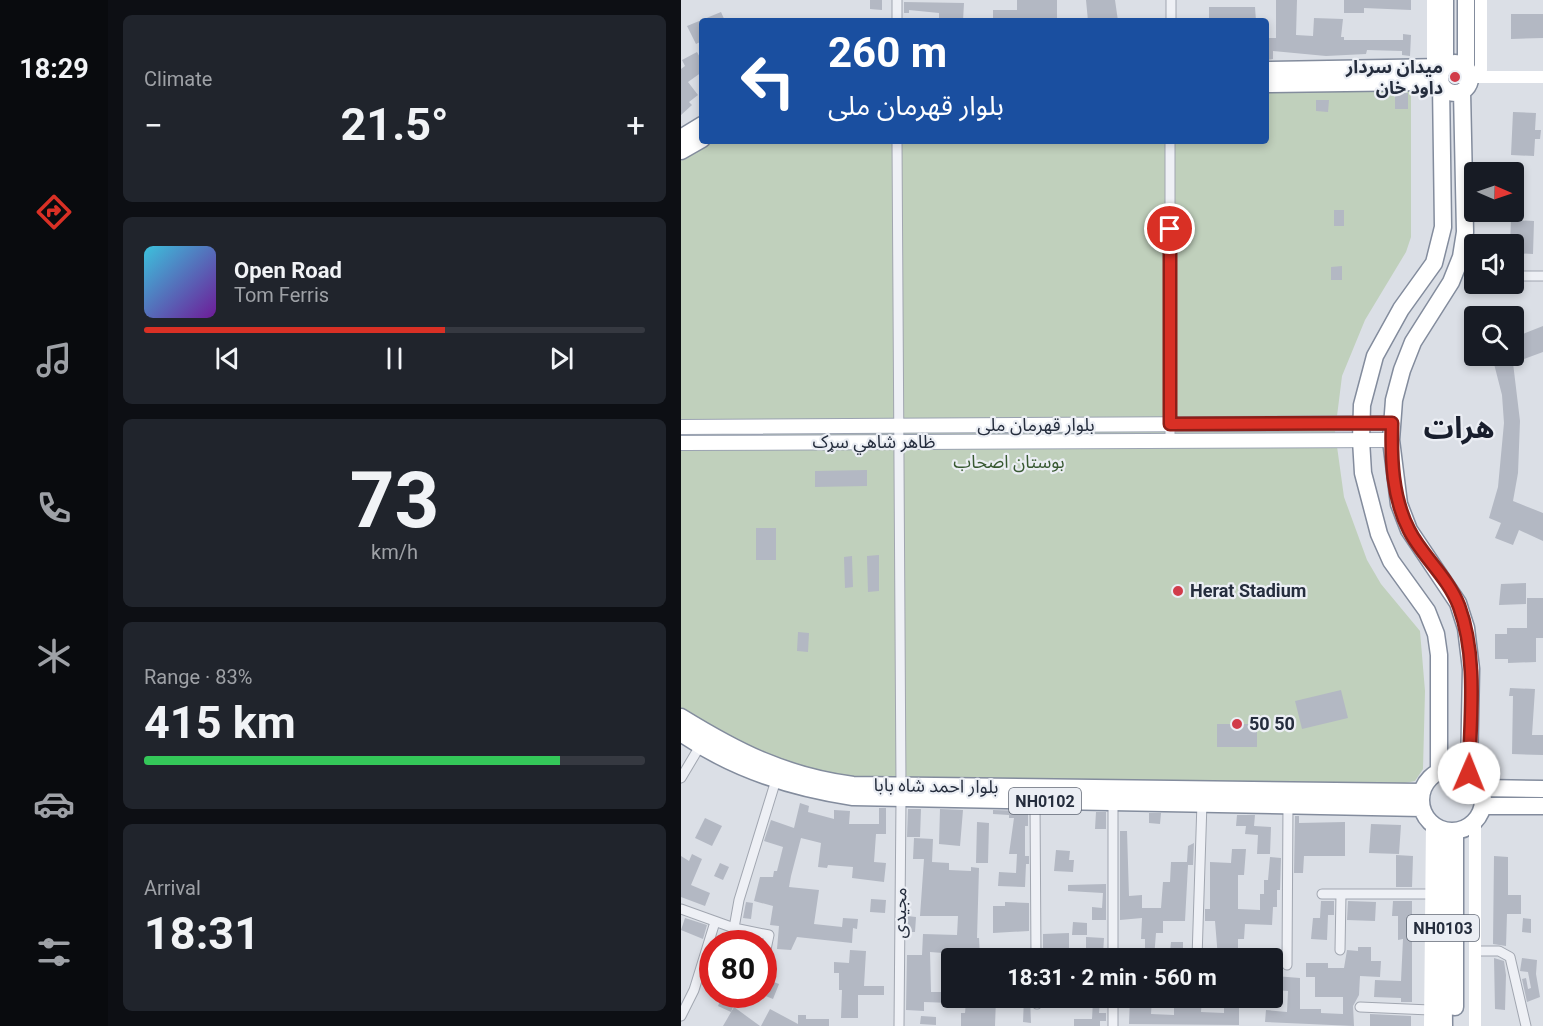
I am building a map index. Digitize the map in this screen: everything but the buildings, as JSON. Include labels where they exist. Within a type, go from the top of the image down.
[{"type":"highway","points":[[1445,0],[1454,76],[1465,232],[1461,257],[1440,303],[1413,342],[1402,370],[1391,440],[1398,504],[1409,530],[1458,603],[1466,628],[1471,669],[1469,773]]},
{"type":"highway","points":[[1439,771],[1439,655],[1436,634],[1427,611],[1392,561],[1379,534],[1363,473],[1362,405],[1375,356],[1401,309],[1427,276],[1439,248],[1443,227],[1454,76],[1466,0]]},
{"type":"highway","points":[[1269,70],[1454,76]]},
{"type":"highway","points":[[1269,84],[1454,76]]},
{"type":"highway","points":[[681,138],[699,127]]},
{"type":"highway","points":[[681,151],[699,141]]},
{"type":"highway","name":"بلوار احمد شاه بابا","points":[[681,717],[736,750],[809,777],[901,793],[1035,801],[1288,804],[1422,800]]},
{"type":"highway","name":"بلوار احمد شاه بابا","points":[[681,733],[700,746],[776,780],[832,794],[1422,800]]},
{"type":"highway","points":[[1459,769],[1469,773],[1482,788],[1483,806],[1475,822],[1443,828],[1422,800],[1426,784],[1439,771],[1459,769]]},
{"type":"highway","points":[[1482,788],[1543,789]]},
{"type":"highway","points":[[1483,806],[1543,806]]},
{"type":"highway","name":"NH0103","points":[[1443,828],[1444,1026]]},
{"type":"highway","name":"NH0103","points":[[1443,828],[1456,1026]]},
{"type":"main road","name":"بلوار قهرمان ملی","points":[[681,427],[1392,423]]},
{"type":"main road","name":"ظاهر شاهي سړک","points":[[681,443],[1391,440]]},
{"type":"street","points":[[897,0],[897,18]]},
{"type":"street","points":[[1171,0],[1171,18]]},
{"type":"street","points":[[1433,0],[1454,76]]},
{"type":"street","points":[[1454,76],[1481,0]]},
{"type":"street","points":[[1454,76],[1543,77]]},
{"type":"street","name":"مجیدی","points":[[897,144],[901,793],[899,1026]]},
{"type":"street","points":[[1170,144],[1170,441]]},
{"type":"street","points":[[1524,276],[1543,276]]},
{"type":"street","points":[[681,778],[700,746]]},
{"type":"street","points":[[734,928],[739,900],[776,780]]},
{"type":"street","points":[[1035,801],[1036,948]]},
{"type":"street","points":[[1113,801],[1113,948]]},
{"type":"street","points":[[1197,948],[1202,802]]},
{"type":"street","points":[[1287,965],[1288,804]]},
{"type":"street","points":[[1475,822],[1475,1026]]},
{"type":"street","points":[[1430,1026],[1430,894],[1443,828]]},
{"type":"street","points":[[1322,894],[1430,894]]},
{"type":"street","points":[[1340,950],[1341,894]]},
{"type":"street","points":[[681,909],[744,930]]},
{"type":"street","points":[[681,1016],[694,990],[715,922]]},
{"type":"street","points":[[1475,951],[1499,951],[1510,957],[1526,1026]]},
{"type":"street","points":[[1360,1007],[1430,1010]]},
{"type":"street","points":[[1113,1008],[1113,1026]]},
{"type":"green space","name":"بوستان اصحاب","points":[[1269,87],[1411,87],[1411,237],[1406,252],[1365,320],[1342,376],[1335,432],[1344,497],[1367,560],[1381,584],[1420,631],[1425,691],[1423,769],[1415,781],[1400,784],[884,782],[808,774],[681,713],[681,161],[708,144],[1269,144]]},
{"type":"place","name":"میدان سردار داود خان","points":[[1455,77]]},
{"type":"place","name":"Herat Stadium","points":[[1178,591]]},
{"type":"place","name":"50 50","points":[[1237,724]]},
{"type":"district","name":"هرات","points":[[1459,428]]},
{"type":"route","points":[[1170,229],[1170,424],[1392,423],[1393,476],[1398,504],[1409,530],[1458,603],[1466,628],[1471,669],[1469,773]]}]
